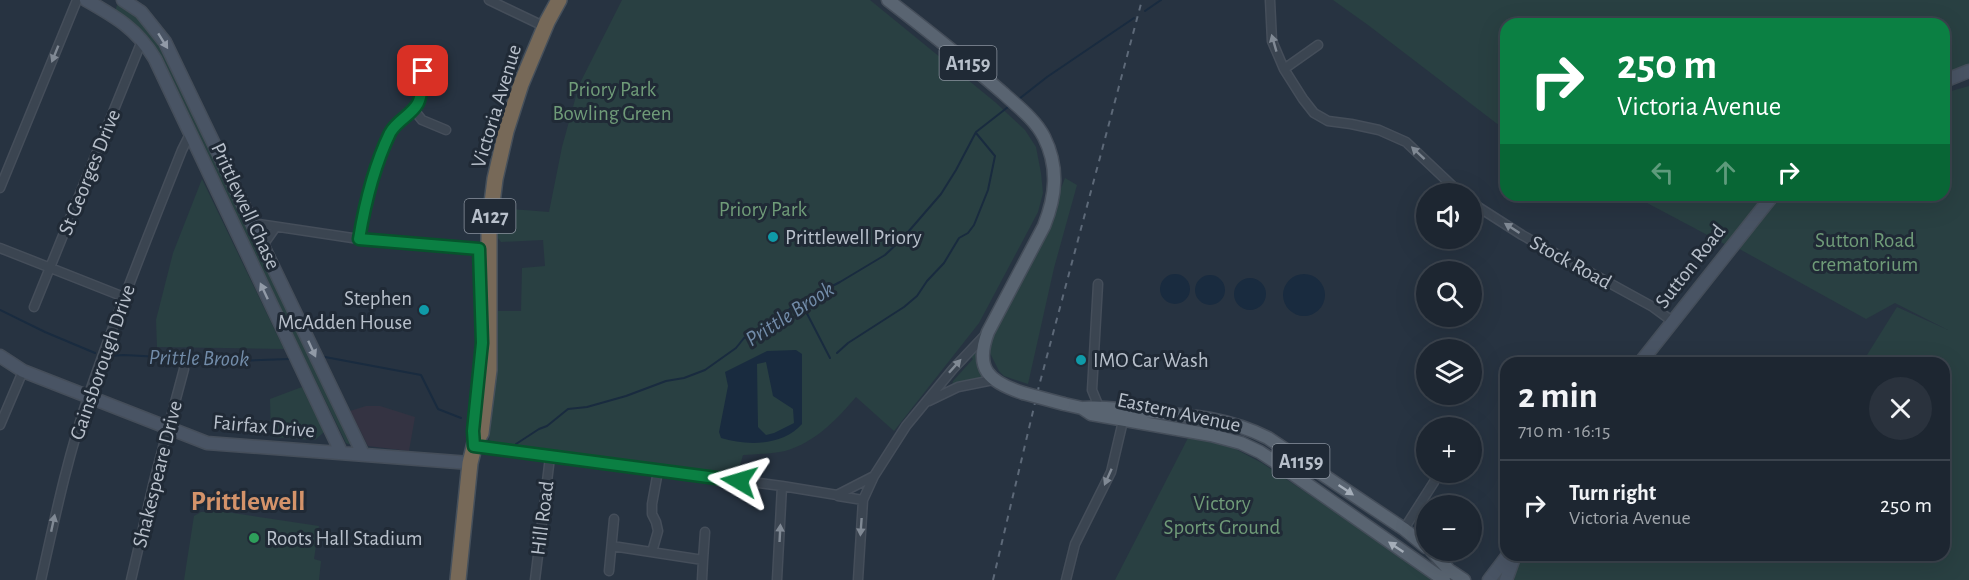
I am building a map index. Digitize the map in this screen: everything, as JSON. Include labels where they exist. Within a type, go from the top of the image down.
[{"type":"highway","name":"Victoria Avenue","points":[[475,444],[473,431],[482,343],[479,249],[483,201],[492,151],[514,81],[549,0]]},
{"type":"highway","name":"Victoria Avenue","points":[[458,580],[470,463],[475,444],[481,433],[489,370],[489,227],[495,179],[506,131],[521,84],[547,22],[559,0]]},
{"type":"main road","name":"A1159","points":[[888,0],[980,73],[1025,113],[1044,138],[1051,161],[1054,192],[1051,208],[982,346],[984,368],[993,380]]},
{"type":"main road","name":"Eastern Avenue","points":[[993,380],[1023,393],[1082,408],[1099,406],[1226,421],[1246,427],[1268,438],[1416,539]]},
{"type":"main road","name":"Eastern Avenue","points":[[1082,408],[1091,414],[1123,421],[1211,435],[1241,443],[1260,452],[1444,580]]},
{"type":"main road","points":[[1441,561],[1449,570],[1464,580]]},
{"type":"street","points":[[0,188],[77,0]]},
{"type":"street","name":"Prittlewell Chase","points":[[86,0],[118,18],[141,38],[155,59],[341,452]]},
{"type":"street","name":"Prittlewell Chase","points":[[123,0],[141,12],[165,42],[363,454]]},
{"type":"street","points":[[489,0],[537,24]]},
{"type":"street","points":[[1270,0],[1272,41],[1284,69],[1314,113],[1328,121],[1379,130],[1406,142],[1449,183]]},
{"type":"street","name":"St Georges Drive","points":[[34,307],[141,43],[141,38]]},
{"type":"street","points":[[1284,69],[1318,45]]},
{"type":"street","points":[[359,239],[367,194],[396,124],[414,110],[420,98],[422,77],[427,60]]},
{"type":"street","points":[[1950,79],[1969,71]]},
{"type":"street","points":[[414,110],[422,120],[446,130]]},
{"type":"street","name":"Gainsborough Drive","points":[[41,580],[60,494],[88,396],[124,297],[190,132]]},
{"type":"street","points":[[182,150],[192,145],[200,152]]},
{"type":"street","name":"Sutton Road","points":[[1645,357],[1768,201]]},
{"type":"street","name":"Stock Road","points":[[1482,209],[1522,235],[1653,307],[1672,321]]},
{"type":"street","points":[[252,223],[359,239],[479,249]]},
{"type":"street","points":[[263,245],[275,228]]},
{"type":"street","points":[[0,248],[124,297]]},
{"type":"street","points":[[1082,408],[1092,390],[1098,284]]},
{"type":"street","points":[[858,580],[862,500],[874,476],[906,426],[953,369],[988,332]]},
{"type":"street","name":"Fairfax Drive","points":[[0,356],[23,371],[207,443],[470,463]]},
{"type":"street","name":"Shakespeare Drive","points":[[131,580],[184,369]]},
{"type":"street","points":[[0,425],[23,371]]},
{"type":"street","points":[[925,403],[958,387],[993,380]]},
{"type":"street","points":[[1092,390],[1099,406]]},
{"type":"street","points":[[1066,580],[1075,544],[1111,472],[1123,421]]},
{"type":"street","points":[[325,451],[333,444],[334,438]]},
{"type":"street","points":[[475,444],[550,457],[782,486],[862,500]]},
{"type":"street","name":"Hill Road","points":[[535,580],[550,457]]},
{"type":"street","points":[[652,552],[657,531],[652,514],[652,504],[658,471]]},
{"type":"street","points":[[837,495],[874,476]]},
{"type":"street","points":[[1404,529],[1434,483]]},
{"type":"street","points":[[777,580],[782,486]]},
{"type":"street","points":[[609,571],[614,519]]},
{"type":"street","points":[[702,580],[705,532]]},
{"type":"street","points":[[612,546],[703,560]]},
{"type":"street","points":[[1487,580],[1503,561]]},
{"type":"street","points":[[1506,580],[1513,561]]},
{"type":"shaded area","points":[[1175,274],[1186,278],[1190,289],[1186,300],[1175,304],[1164,300],[1160,289],[1164,278]]},
{"type":"shaded area","points":[[1304,274],[1312,275],[1319,280],[1324,287],[1324,303],[1319,310],[1312,315],[1304,316],[1296,315],[1289,310],[1284,303],[1283,295],[1284,287],[1289,280],[1296,275]]},
{"type":"shaded area","points":[[1210,275],[1221,279],[1225,290],[1221,301],[1210,305],[1199,301],[1195,290],[1199,279]]},
{"type":"shaded area","points":[[1250,278],[1261,283],[1266,294],[1261,305],[1250,310],[1239,305],[1234,294],[1239,283]]},
{"type":"shaded area","points":[[796,350],[802,354],[802,424],[785,437],[764,442],[731,441],[721,438],[719,432],[728,386],[725,372],[767,351]],"holes":[[[766,362],[773,396],[793,409],[794,423],[766,435],[758,427],[757,364]]]},
{"type":"shaded area","points":[[366,406],[380,406],[415,417],[409,451],[368,446],[350,411]]},
{"type":"green space","name":"Priory Park","points":[[622,0],[870,0],[995,102],[1025,130],[1036,147],[1043,193],[1038,212],[979,323],[894,431],[856,397],[833,422],[806,442],[785,451],[743,455],[737,476],[670,465],[670,469],[498,445],[489,440],[498,311],[521,311],[522,268],[545,266],[543,240],[501,242],[496,236],[497,208],[549,212],[562,147],[579,85]]},
{"type":"green space","points":[[1333,0],[1969,0],[1969,71],[1950,79],[1950,18],[1500,18],[1500,125]]},
{"type":"green space","points":[[122,3],[141,17],[156,33],[354,446],[346,443],[156,55],[115,12],[117,5]]},
{"type":"green space","name":"Sutton Road crematorium","points":[[1969,86],[1969,580],[1514,580],[1521,561],[1950,561],[1950,357],[1866,357],[1897,307],[1948,330],[1895,303],[1866,319],[1734,246],[1775,201],[1950,201],[1950,91]]},
{"type":"green space","points":[[1065,178],[1077,185],[1054,268],[1028,384],[1004,376],[999,371],[989,351],[992,333],[1046,227]]},
{"type":"green space","points":[[202,179],[284,349],[157,347],[156,320],[173,253]]},
{"type":"green space","points":[[1643,201],[1768,201],[1730,247]]},
{"type":"green space","points":[[979,342],[986,378],[952,386],[953,381],[973,359],[969,355]]},
{"type":"green space","points":[[302,387],[324,432],[315,440],[271,437],[270,399]]},
{"type":"green space","name":"Victory Sports Ground","points":[[1188,438],[1228,445],[1262,463],[1437,580],[1115,580]]},
{"type":"green space","name":"Roots Hall Stadium","points":[[220,511],[319,526],[314,559],[321,561],[319,580],[184,580],[194,516],[201,512]]},
{"type":"waterway","name":"Prittle Brook","points":[[1145,11],[1161,0]]},
{"type":"waterway","name":"Prittle Brook","points":[[1019,99],[1047,77],[1134,18]]},
{"type":"waterway","name":"Prittle Brook","points":[[516,444],[547,426],[568,409],[587,407],[626,396],[705,370],[736,348],[744,338],[767,328],[792,307],[885,255],[941,194],[976,132],[1008,107]]},
{"type":"waterway","points":[[837,353],[917,296],[944,263],[959,238],[968,233],[974,225],[988,190],[995,156],[976,133]]},
{"type":"waterway","points":[[801,302],[830,358]]},
{"type":"waterway","name":"Prittle Brook","points":[[0,310],[95,353]]},
{"type":"waterway","name":"Prittle Brook","points":[[109,356],[235,361],[289,359]]},
{"type":"waterway","name":"Prittle Brook","points":[[325,357],[421,375],[438,409],[461,418]]},
{"type":"railway","points":[[993,580],[1039,386],[1142,0]]},
{"type":"place","name":"Prittlewell Priory","points":[[773,237]]},
{"type":"place","name":"Stephen McAdden House","points":[[424,310]]},
{"type":"place","name":"IMO Car Wash","points":[[1081,360]]},
{"type":"place","name":"Roots Hall Stadium","points":[[254,538]]},
{"type":"district","name":"Prittlewell","points":[[248,501]]},
{"type":"route","points":[[423,71],[420,98],[414,110],[400,120],[392,130],[367,194],[359,239],[479,249],[482,343],[473,431],[474,446],[739,481]]},
{"type":"park label","name":"Priory Park Bowling Green","points":[[612,101]]}]
